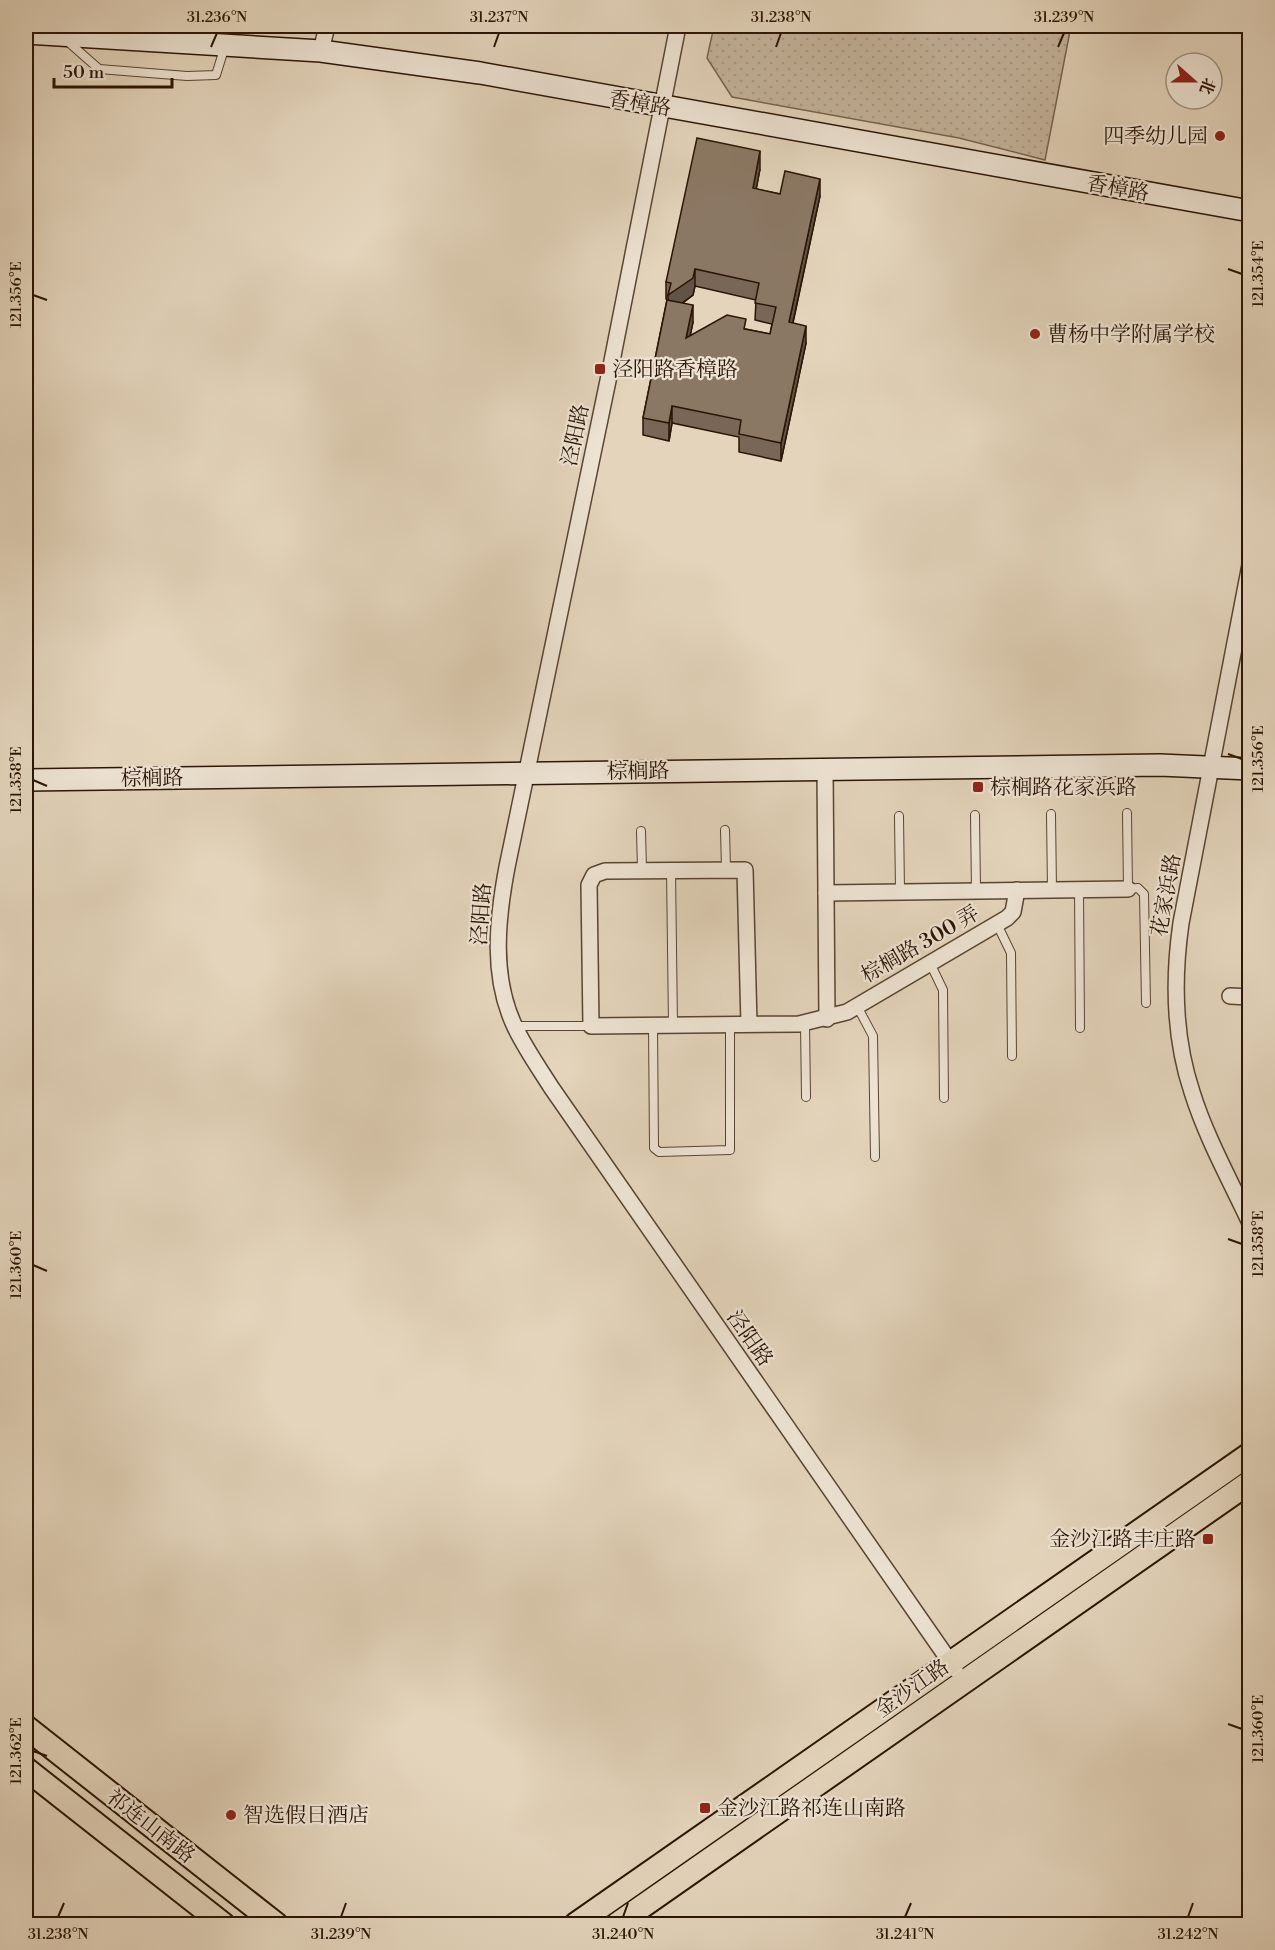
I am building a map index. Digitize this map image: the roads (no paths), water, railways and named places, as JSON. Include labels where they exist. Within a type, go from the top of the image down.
[{"type":"main road","name":"金沙江路","points":[[576,1924],[950,1661],[1250,1454]]},
{"type":"main road","name":"金沙江路","points":[[617,1924],[1250,1482]]},
{"type":"main road","name":"祁连山南路","points":[[26,1727],[276,1924]]},
{"type":"main road","name":"祁连山南路","points":[[26,1769],[223,1924]]},
{"type":"street","points":[[321,51],[327,26]]},
{"type":"street","name":"泾阳路","points":[[678,26],[610,371],[499,908],[500,977],[515,1026],[551,1088],[963,1681]]},
{"type":"street","name":"香樟路","points":[[26,33],[321,51],[480,73],[1250,211]]},
{"type":"street","name":"花家浜路","points":[[1250,565],[1178,947],[1178,1022],[1191,1091],[1250,1223]]},
{"type":"street","name":"棕榈路","points":[[26,780],[825,769],[1211,766],[1250,769]]},
{"type":"street","name":"棕榈路 300 弄","points":[[825,769],[827,1019]]},
{"type":"street","points":[[591,1026],[590,885],[594,875],[604,871],[741,868],[747,875],[749,1024]]},
{"type":"street","name":"棕榈路 300 弄","points":[[826,893],[1128,889]]},
{"type":"street","name":"棕榈路 300 弄","points":[[591,1026],[805,1024],[827,1019],[857,1006],[998,924],[1013,912],[1017,890]]},
{"type":"street","points":[[1230,996],[1250,997]]},
{"type":"lane","points":[[60,35],[99,69],[187,76],[216,75],[225,44]]},
{"type":"lane","points":[[1127,813],[1128,889],[1138,888],[1144,894],[1146,1003]]},
{"type":"lane","points":[[1051,814],[1052,890]]},
{"type":"lane","points":[[975,815],[976,891]]},
{"type":"lane","points":[[899,816],[900,892]]},
{"type":"lane","points":[[725,830],[726,869]]},
{"type":"lane","points":[[641,831],[642,870]]},
{"type":"lane","points":[[670,870],[672,1025]]},
{"type":"lane","points":[[1079,889],[1080,1028]]},
{"type":"lane","points":[[998,924],[1011,953],[1012,1056]]},
{"type":"lane","points":[[930,963],[943,990],[944,1098]]},
{"type":"lane","points":[[857,1006],[873,1036],[874,1157]]},
{"type":"lane","points":[[653,1025],[654,1148],[658,1152],[693,1152],[728,1151],[732,1147],[730,1024]]},
{"type":"lane","points":[[805,1024],[806,1096]]},
{"type":"lane","points":[[515,1026],[591,1026]]},
{"type":"place","name":"四季幼儿园","points":[[1220,136]]},
{"type":"place","name":"曹杨中学附属学校","points":[[1035,334]]},
{"type":"place","name":"泾阳路香樟路","points":[[600,369]]},
{"type":"place","name":"棕榈路花家浜路","points":[[978,787]]},
{"type":"place","name":"金沙江路丰庄路","points":[[1208,1539]]},
{"type":"place","name":"金沙江路祁连山南路","points":[[705,1808]]},
{"type":"place","name":"智选假日酒店","points":[[231,1815]]}]
